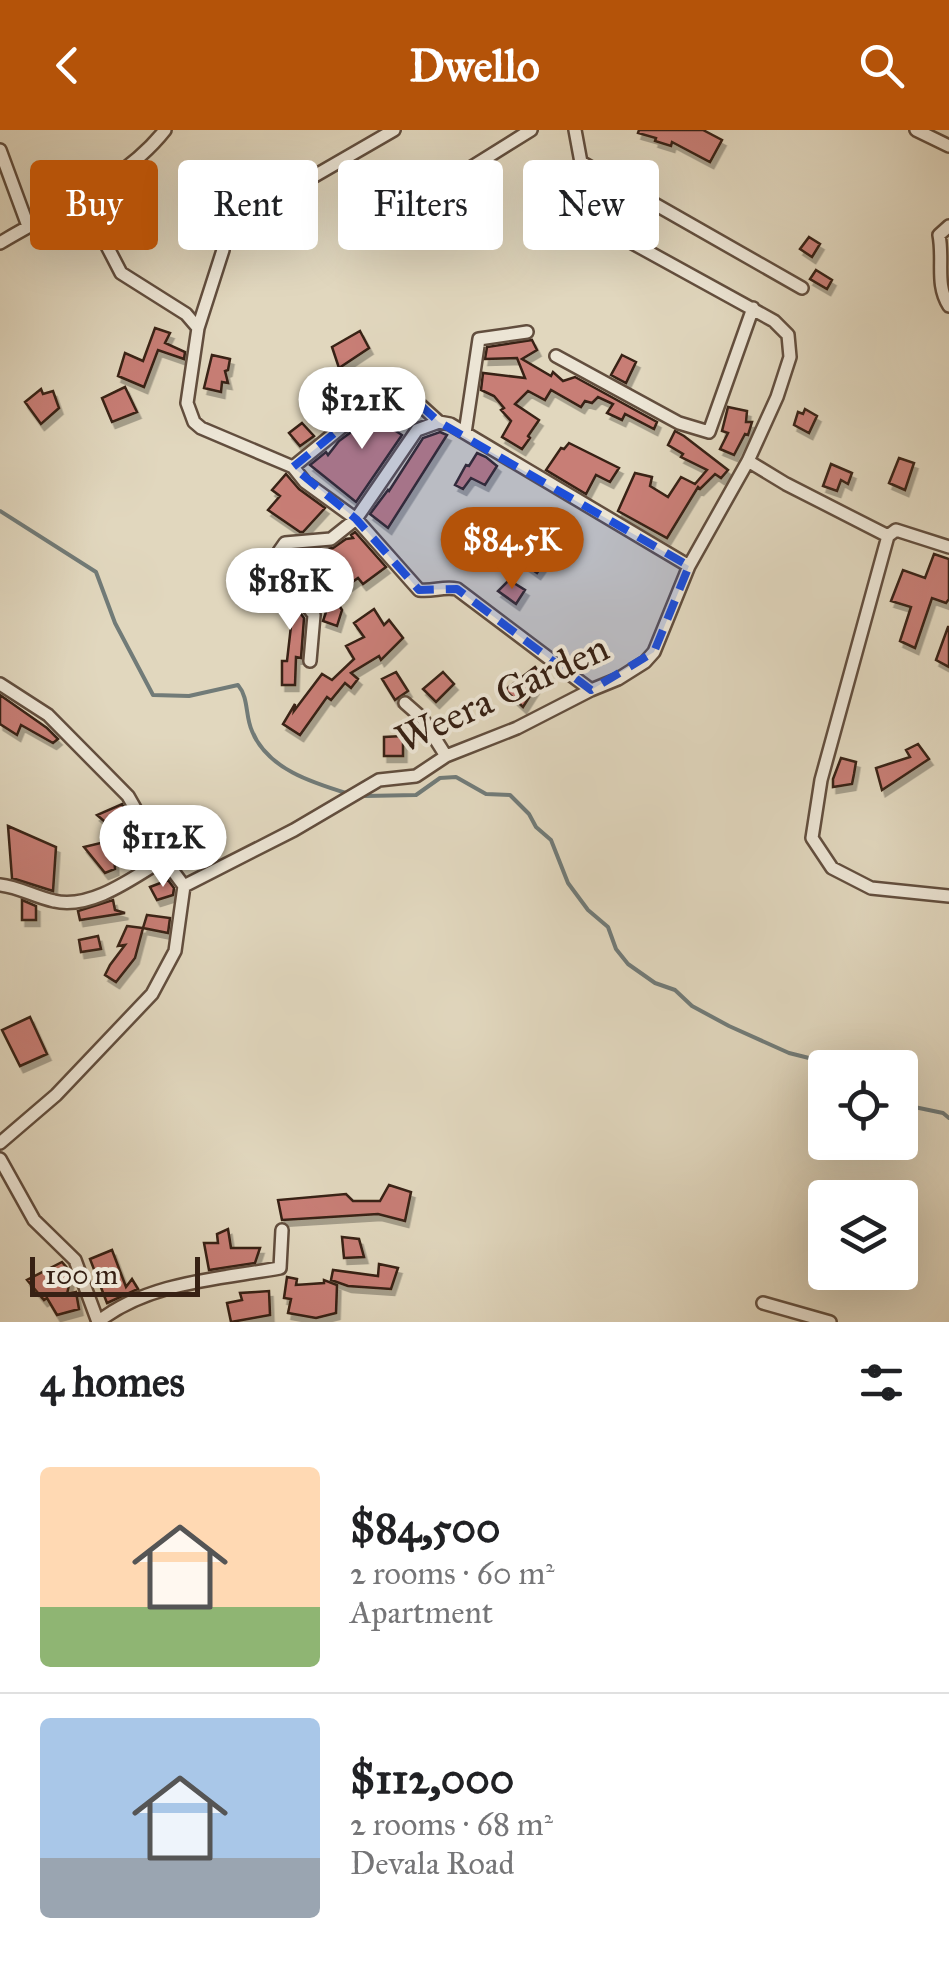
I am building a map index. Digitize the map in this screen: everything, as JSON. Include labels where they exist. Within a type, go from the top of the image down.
[{"type":"street","points":[[135,160],[165,130]]},
{"type":"street","points":[[318,174],[394,130]]},
{"type":"street","points":[[483,160],[531,130]]},
{"type":"street","name":"Weera Garden","points":[[576,130],[581,160]]},
{"type":"street","points":[[916,130],[949,146]]},
{"type":"street","points":[[0,150],[28,226],[0,243]]},
{"type":"street","points":[[659,206],[802,288]]},
{"type":"street","points":[[949,226],[940,235],[940,293],[949,306]]},
{"type":"street","points":[[109,250],[121,273],[186,314],[198,328]]},
{"type":"street","points":[[222,250],[198,328],[187,403],[194,422],[293,467],[306,482],[356,519],[419,590],[458,588],[591,690]]},
{"type":"street","name":"Weera Garden","points":[[184,886],[294,830],[379,780],[416,776],[446,756],[517,728],[618,679],[646,662],[654,652],[690,566],[748,461],[790,356],[788,336],[774,320],[646,250]]},
{"type":"street","points":[[556,356],[679,423],[709,432],[753,308]]},
{"type":"street","points":[[465,434],[480,339],[528,332]]},
{"type":"street","points":[[293,467],[396,383],[438,422]]},
{"type":"street","points":[[310,661],[314,615],[285,577],[278,554],[285,543],[332,539],[356,519],[418,430],[438,422],[450,424],[690,566]]},
{"type":"street","points":[[748,461],[888,536]]},
{"type":"street","points":[[949,548],[896,530],[888,536],[821,780],[812,838],[832,868],[871,888],[949,896]]},
{"type":"street","points":[[0,684],[48,714],[128,796],[184,886],[175,952],[152,994],[56,1095],[0,1143]]},
{"type":"street","points":[[405,703],[422,718],[446,756]]},
{"type":"street","points":[[0,884],[56,902],[68,902],[106,894],[164,859]]},
{"type":"street","points":[[0,1159],[34,1220],[75,1260],[98,1322],[116,1308],[161,1290],[280,1268],[282,1230]]},
{"type":"street","points":[[762,1302],[830,1322]]},
{"type":"highlighted area","points":[[396,383],[439,422],[689,566],[654,652],[591,690],[457,589],[419,590],[356,519],[293,467]]},
{"type":"building","points":[[703,130],[722,140],[710,162],[672,142],[671,146],[655,141],[656,138],[638,133]]},
{"type":"building","points":[[809,237],[820,244],[812,257],[800,249]]},
{"type":"building","points":[[816,270],[832,280],[827,289],[810,279]]},
{"type":"building","points":[[155,328],[170,333],[165,343],[185,352],[184,359],[158,350],[144,387],[118,376],[125,353],[143,361]]},
{"type":"building","points":[[360,331],[369,348],[339,368],[332,347]]},
{"type":"building","points":[[532,340],[537,350],[522,359],[551,376],[553,372],[563,381],[575,377],[657,422],[654,429],[625,414],[622,420],[607,413],[613,404],[598,397],[592,403],[585,401],[581,407],[551,390],[545,400],[528,391],[515,404],[539,420],[530,438],[522,449],[502,437],[511,421],[494,396],[481,390],[483,373],[525,378],[517,358],[485,359],[487,347]]},
{"type":"building","points":[[212,355],[230,359],[225,371],[228,383],[222,382],[221,392],[204,388]]},
{"type":"building","points":[[622,355],[636,362],[626,383],[611,375]]},
{"type":"building","points":[[125,387],[137,412],[112,422],[102,398]]},
{"type":"building","points":[[41,389],[43,394],[53,391],[59,408],[41,424],[25,402]]},
{"type":"building","points":[[396,396],[406,405],[388,426],[402,435],[356,502],[310,465],[326,452],[328,455],[354,430],[360,433],[374,413]]},
{"type":"building","points":[[728,407],[747,411],[746,422],[752,422],[734,455],[720,449],[728,433],[722,431]]},
{"type":"building","points":[[805,409],[817,416],[809,433],[794,425],[798,412],[803,414]]},
{"type":"building","points":[[302,423],[314,436],[300,446],[289,433]]},
{"type":"building","points":[[675,431],[728,470],[721,478],[715,474],[698,487],[667,538],[618,511],[635,473],[652,477],[650,486],[668,497],[681,477],[695,484],[707,470],[681,457],[683,454],[668,445]]},
{"type":"building","points":[[440,432],[447,435],[388,528],[370,514],[423,438]]},
{"type":"building","points":[[569,443],[619,468],[610,482],[596,475],[586,494],[546,470]]},
{"type":"building","points":[[477,453],[497,466],[485,485],[471,478],[463,489],[455,485],[466,465]]},
{"type":"building","points":[[899,458],[914,463],[905,490],[889,483]]},
{"type":"building","points":[[831,464],[852,473],[848,484],[841,480],[837,491],[823,486]]},
{"type":"building","points":[[286,474],[325,508],[303,532],[268,510],[280,496],[272,490]]},
{"type":"building","points":[[551,509],[573,525],[562,537],[542,519]]},
{"type":"building","points":[[355,532],[386,567],[363,584],[358,578],[333,596],[342,610],[337,626],[323,621],[327,609],[292,568],[289,554],[333,548],[353,538]]},
{"type":"building","points":[[527,540],[549,556],[537,573],[516,558]]},
{"type":"building","points":[[934,554],[949,559],[949,599],[946,603],[932,598],[915,648],[900,641],[911,607],[891,601],[903,570],[925,578]]},
{"type":"building","points":[[509,580],[525,590],[516,604],[498,591]]},
{"type":"building","points":[[279,584],[304,618],[295,685],[282,685],[282,661],[287,661],[291,626],[268,591]]},
{"type":"building","points":[[374,609],[384,625],[389,620],[403,638],[381,660],[379,656],[351,673],[358,679],[351,688],[345,683],[331,700],[327,697],[300,735],[283,724],[322,674],[332,680],[354,659],[346,646],[364,637],[354,623]]},
{"type":"building","points":[[949,627],[949,667],[936,660]]},
{"type":"building","points":[[535,667],[542,677],[523,707],[505,690]]},
{"type":"building","points":[[396,672],[408,691],[395,700],[382,679]]},
{"type":"building","points":[[443,672],[454,684],[436,702],[423,689]]},
{"type":"building","points":[[0,695],[58,739],[53,743],[21,725],[17,735],[0,724]]},
{"type":"building","points":[[403,736],[403,756],[384,756],[384,737]]},
{"type":"building","points":[[918,744],[929,759],[882,790],[876,768],[910,757],[906,750]]},
{"type":"building","points":[[841,758],[856,762],[852,784],[833,787],[833,779]]},
{"type":"building","points":[[122,804],[133,825],[118,833],[97,815]]},
{"type":"building","points":[[8,826],[56,847],[53,891],[12,878]]},
{"type":"building","points":[[113,840],[115,869],[105,873],[84,847]]},
{"type":"building","points":[[168,880],[174,888],[173,895],[157,900],[150,887]]},
{"type":"building","points":[[22,900],[36,906],[36,920],[22,920]]},
{"type":"building","points":[[113,900],[115,910],[125,913],[80,920],[78,911]]},
{"type":"building","points":[[147,915],[170,918],[168,933],[143,928]]},
{"type":"building","points":[[127,926],[143,928],[135,958],[116,982],[105,975],[125,945],[118,946]]},
{"type":"building","points":[[98,936],[101,949],[81,952],[79,940]]},
{"type":"building","points":[[30,1017],[47,1054],[20,1066],[2,1030]]},
{"type":"building","points":[[389,1185],[411,1192],[405,1221],[378,1214],[282,1220],[278,1200],[346,1194],[353,1201],[380,1201]]},
{"type":"building","points":[[228,1229],[231,1248],[260,1248],[255,1263],[209,1270],[204,1243],[218,1243],[217,1234]]},
{"type":"building","points":[[342,1237],[359,1239],[364,1257],[344,1258]]},
{"type":"building","points":[[112,1250],[126,1287],[132,1279],[138,1289],[107,1303],[90,1259]]},
{"type":"building","points":[[62,1262],[71,1276],[67,1294],[76,1292],[79,1309],[57,1315],[47,1298],[44,1300],[27,1280]]},
{"type":"building","points":[[379,1264],[398,1268],[391,1289],[348,1286],[331,1280],[333,1270],[378,1276]]},
{"type":"building","points":[[287,1277],[297,1279],[296,1285],[324,1280],[337,1285],[336,1313],[316,1318],[288,1313],[291,1299],[284,1298]]},
{"type":"building","points":[[269,1291],[270,1315],[231,1322],[227,1303],[242,1300],[240,1293]]},
{"type":"waterway","points":[[0,511],[96,572],[115,623],[153,695],[189,696],[238,685],[252,731],[268,755],[293,773],[349,794]]},
{"type":"waterway","points":[[365,796],[416,795],[440,778],[456,777],[486,794],[510,795],[551,840],[568,883],[588,910],[608,927],[616,949],[628,964],[729,1026],[808,1058]]},
{"type":"waterway","points":[[918,1108],[949,1118]]}]
